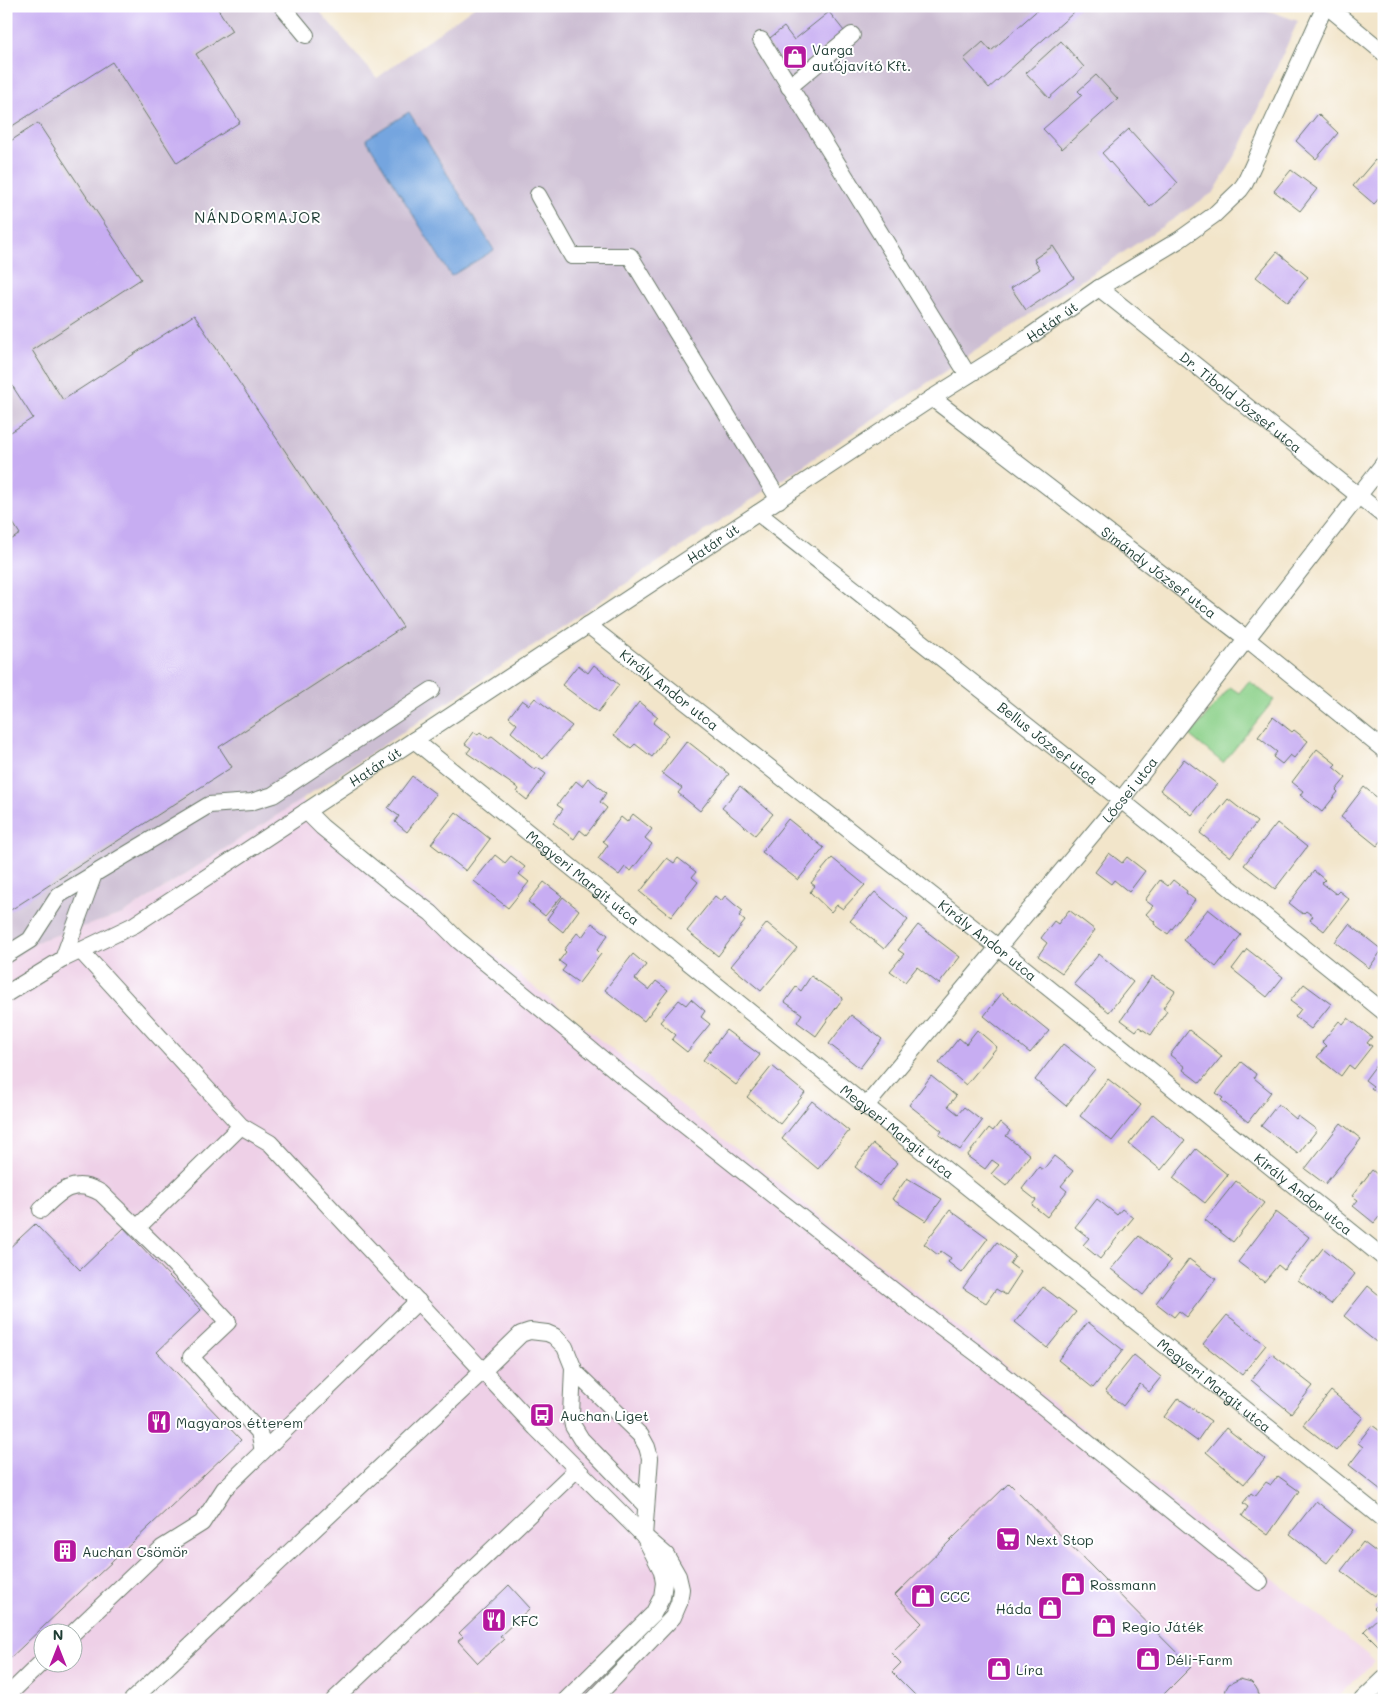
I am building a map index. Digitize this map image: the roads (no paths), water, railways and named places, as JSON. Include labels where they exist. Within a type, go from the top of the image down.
[{"type":"street","points":[[282,6],[306,35]]},
{"type":"street","points":[[1326,6],[1384,53]]},
{"type":"street","name":"Határ út","points":[[6,994],[63,959],[134,925],[932,398],[1026,339],[1099,288],[1178,240],[1214,215],[1245,183],[1326,6]]},
{"type":"street","points":[[789,87],[852,35]]},
{"type":"street","points":[[761,40],[968,375]]},
{"type":"street","points":[[538,195],[572,256],[630,256],[778,500]]},
{"type":"street","name":"Dr. Tibold József utca","points":[[1099,288],[1384,516]]},
{"type":"street","name":"Simándy József utca","points":[[932,398],[1247,639],[1384,750]]},
{"type":"street","name":"Lőcsei utca","points":[[866,1106],[1121,800],[1384,463]]},
{"type":"street","name":"Bellus József utca","points":[[758,513],[1121,800],[1384,1012]]},
{"type":"street","name":"Király Andor utca","points":[[588,625],[998,948],[1384,1258]]},
{"type":"street","points":[[6,955],[30,940],[59,895],[209,805],[251,802],[273,795],[432,690]]},
{"type":"street","name":"Megyeri Margit utca","points":[[414,740],[866,1106],[1384,1520]]},
{"type":"street","points":[[306,811],[322,827],[431,913],[490,968],[630,1082],[908,1302],[979,1355],[1260,1582]]},
{"type":"street","points":[[63,959],[94,874]]},
{"type":"street","points":[[80,950],[240,1126],[270,1143],[483,1371],[577,1469],[644,1536],[666,1555],[675,1568],[681,1589],[680,1603],[673,1617],[593,1700]]},
{"type":"street","points":[[138,1227],[240,1126]]},
{"type":"street","points":[[41,1210],[61,1191],[70,1187],[92,1187],[101,1192],[138,1227],[228,1322],[191,1357],[259,1432],[263,1451]]},
{"type":"street","points":[[82,1624],[162,1548],[202,1523],[224,1489],[418,1301]]},
{"type":"street","points":[[132,1700],[515,1339],[530,1331],[548,1333],[560,1341],[569,1354],[575,1372],[641,1436],[647,1446],[650,1458],[644,1536],[662,1571],[663,1590],[659,1603],[644,1624],[566,1700]]},
{"type":"street","points":[[573,1367],[571,1415],[573,1426],[581,1439],[646,1506]]},
{"type":"street","points":[[334,1700],[577,1469]]},
{"type":"street","points":[[6,1697],[32,1672]]},
{"type":"street","points":[[1362,1700],[1384,1679]]},
{"type":"water","points":[[409,112],[494,250],[451,276],[366,139]]},
{"type":"place","name":"Varga autójavító Kft.","points":[[795,57]]},
{"type":"place","name":"Auchan Liget","points":[[542,1415]]},
{"type":"place","name":"Magyaros étterem","points":[[159,1422]]},
{"type":"place","name":"Next Stop","points":[[1008,1539]]},
{"type":"place","name":"Auchan Csömör","points":[[65,1551]]},
{"type":"place","name":"Rossmann","points":[[1073,1584]]},
{"type":"place","name":"CCC","points":[[923,1596]]},
{"type":"place","name":"Háda","points":[[1050,1608]]},
{"type":"place","name":"KFC","points":[[494,1620]]},
{"type":"place","name":"Regio Játék","points":[[1104,1626]]},
{"type":"place","name":"Déli-Farm","points":[[1148,1659]]},
{"type":"place","name":"Líra","points":[[999,1669]]},
{"type":"district","name":"NÁNDORMAJOR","points":[[258,217]]}]
